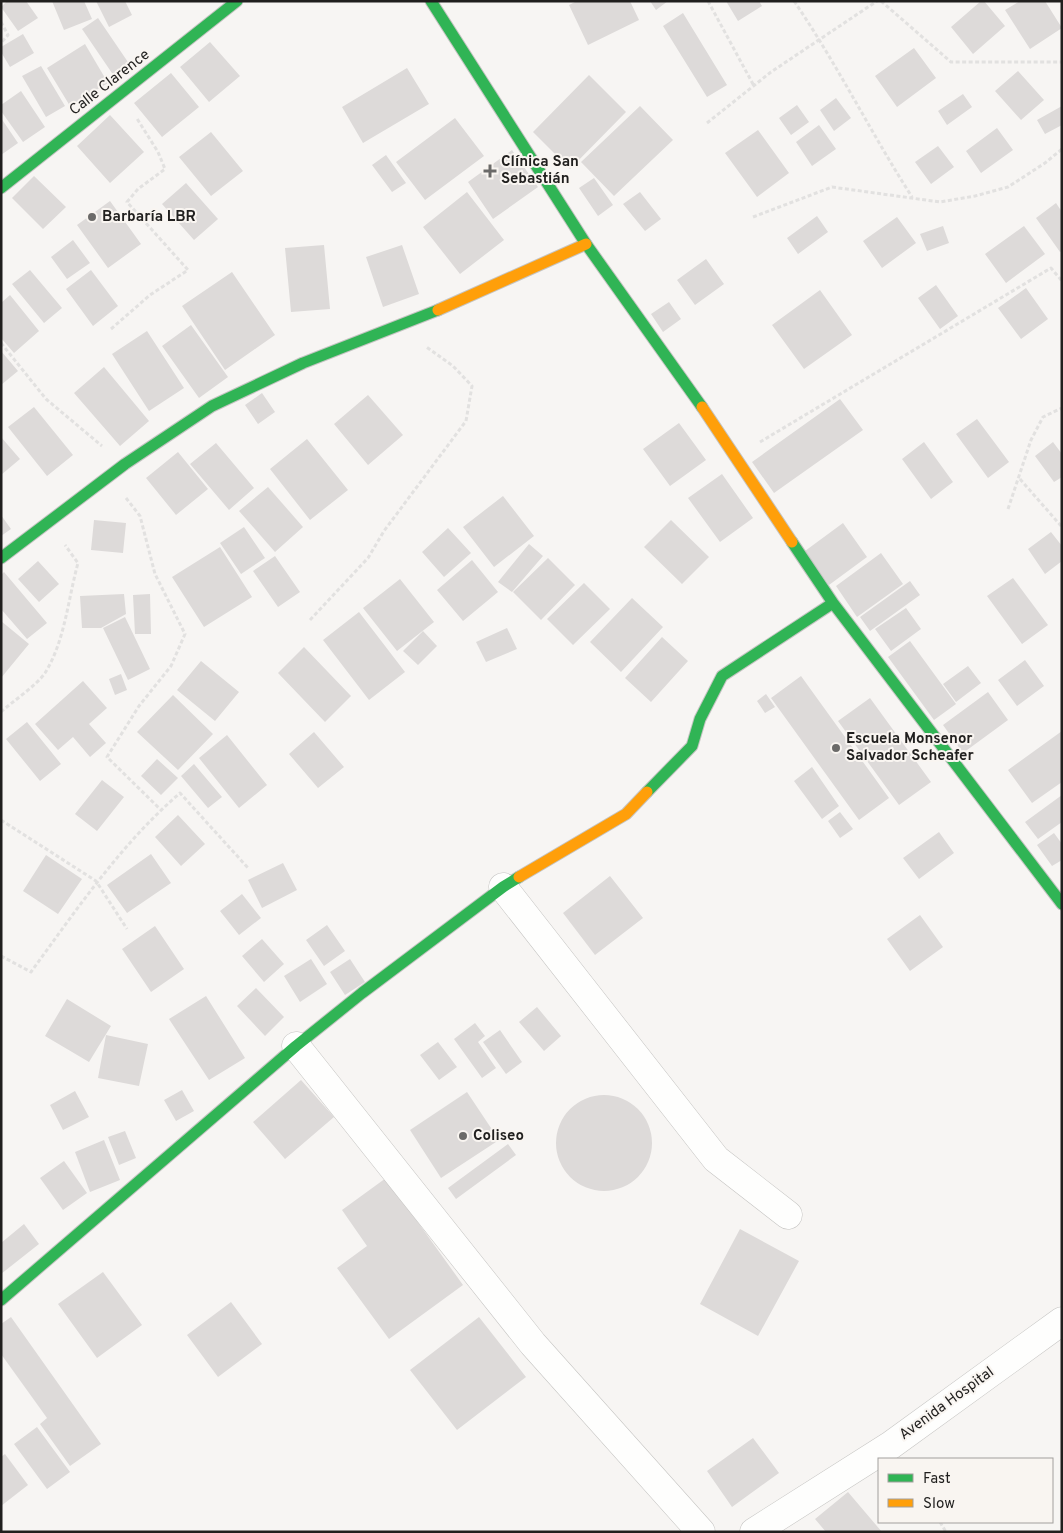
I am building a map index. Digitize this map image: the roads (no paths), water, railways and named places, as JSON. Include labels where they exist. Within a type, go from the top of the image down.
[{"type":"street","name":"Calle Clarence","points":[[1,188],[237,1]]},
{"type":"street","points":[[431,1],[586,244],[712,420],[833,603],[1062,904]]},
{"type":"street","points":[[1,558],[125,464],[212,406],[303,363],[401,326],[586,244]]},
{"type":"street","points":[[1,1300],[296,1046],[362,993],[503,887],[626,814],[692,746],[700,719],[722,676],[833,603]]},
{"type":"street","points":[[503,887],[716,1159],[788,1215]]},
{"type":"street","points":[[296,1046],[533,1344],[701,1532]]},
{"type":"street","name":"Avenida Hospital","points":[[754,1532],[891,1445],[1062,1321]]},
{"type":"place","name":"Clínica San Sebastián","points":[[490,171]]},
{"type":"place","name":"Barbaría LBR","points":[[92,217]]},
{"type":"place","name":"Escuela Monsenor Salvador Scheafer","points":[[836,748]]},
{"type":"place","name":"Coliseo","points":[[463,1136]]}]
